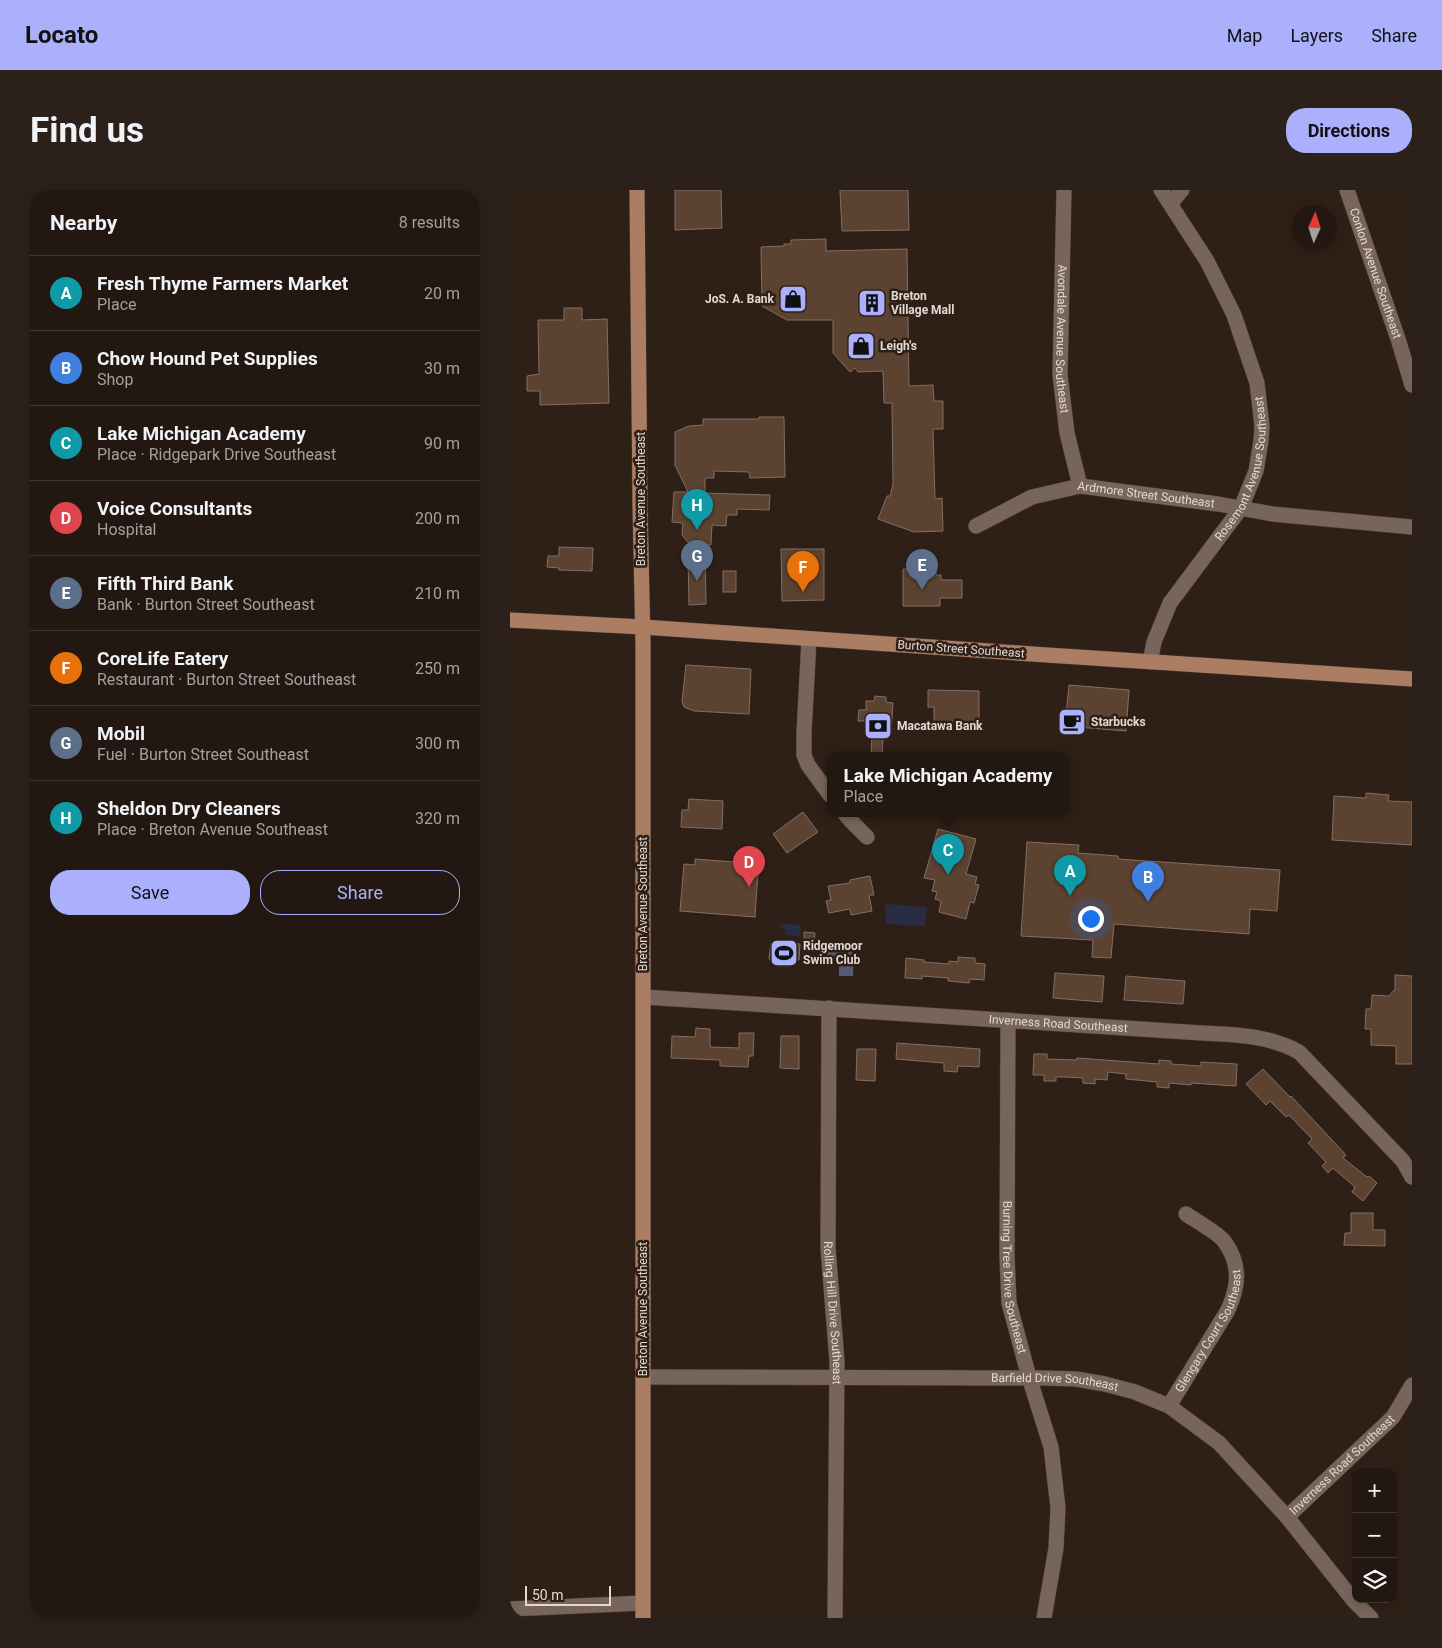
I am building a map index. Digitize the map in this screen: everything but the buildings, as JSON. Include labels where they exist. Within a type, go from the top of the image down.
[{"type":"main road","name":"Breton Avenue Southeast","points":[[637,190],[643,627],[643,1611]]},
{"type":"main road","name":"Burton Street Southeast","points":[[510,620],[643,627],[1412,679]]},
{"type":"street","name":"Avondale Avenue Southeast","points":[[1064,190],[1060,376],[1067,432],[1080,486]]},
{"type":"street","name":"Rosemont Avenue Southeast","points":[[1150,662],[1154,642],[1170,603],[1241,508],[1256,471],[1261,441],[1260,404],[1257,383],[1234,315],[1208,260],[1161,190]]},
{"type":"street","points":[[1171,203],[1182,190]]},
{"type":"street","name":"Conlon Avenue Southeast","points":[[1347,190],[1412,385]]},
{"type":"street","name":"Ardmore Street Southeast","points":[[976,526],[1032,497],[1080,486],[1272,514],[1412,527]]},
{"type":"street","points":[[809,639],[804,755],[808,765],[827,790]]},
{"type":"street","points":[[848,817],[867,837]]},
{"type":"street","name":"Inverness Road Southeast","points":[[644,996],[1258,1037],[1285,1044],[1299,1052],[1403,1161],[1412,1178]]},
{"type":"street","name":"Rolling Hill Drive Southeast","points":[[828,1008],[828,1248],[837,1377],[834,1618]]},
{"type":"street","name":"Burning Tree Drive Southeast","points":[[1008,1020],[1007,1256],[1009,1303],[1029,1377],[1051,1447],[1058,1508],[1056,1548],[1044,1618]]},
{"type":"street","name":"Glengary Court Southeast","points":[[1169,1406],[1228,1310],[1235,1294],[1237,1264],[1223,1240],[1186,1214]]},
{"type":"street","name":"Barfield Drive Southeast","points":[[643,1377],[1029,1377],[1076,1379],[1135,1392],[1169,1406],[1219,1443],[1287,1517],[1354,1601],[1371,1618]]},
{"type":"street","name":"Inverness Road Southeast","points":[[1287,1517],[1393,1417],[1412,1386]]},
{"type":"street","points":[[510,1609],[643,1611]]},
{"type":"shaded area","points":[[885,904],[927,907],[925,926],[886,924]]},
{"type":"shaded area","points":[[781,924],[801,925],[800,936],[786,935],[785,929],[780,928]]},
{"type":"shaded area","points":[[824,948],[854,949],[853,976],[839,976],[839,962],[823,964]]},
{"type":"place","name":"JoS. A. Bank","points":[[793,299]]},
{"type":"place","name":"Breton Village Mall","points":[[872,303]]},
{"type":"place","name":"Leigh's","points":[[861,346]]},
{"type":"place","name":"Sheldon Dry Cleaners","points":[[697,530]]},
{"type":"place","name":"Mobil","points":[[697,581]]},
{"type":"place","name":"Fifth Third Bank","points":[[922,590]]},
{"type":"place","name":"CoreLife Eatery","points":[[803,592]]},
{"type":"place","name":"Starbucks","points":[[1072,722]]},
{"type":"place","name":"Macatawa Bank","points":[[878,726]]},
{"type":"place","name":"Lake Michigan Academy","points":[[948,875]]},
{"type":"place","name":"Voice Consultants","points":[[749,887]]},
{"type":"place","name":"Fresh Thyme Farmers Market","points":[[1070,896]]},
{"type":"place","name":"Chow Hound Pet Supplies","points":[[1148,902]]},
{"type":"place","name":"Ridgemoor Swim Club","points":[[784,953]]}]
